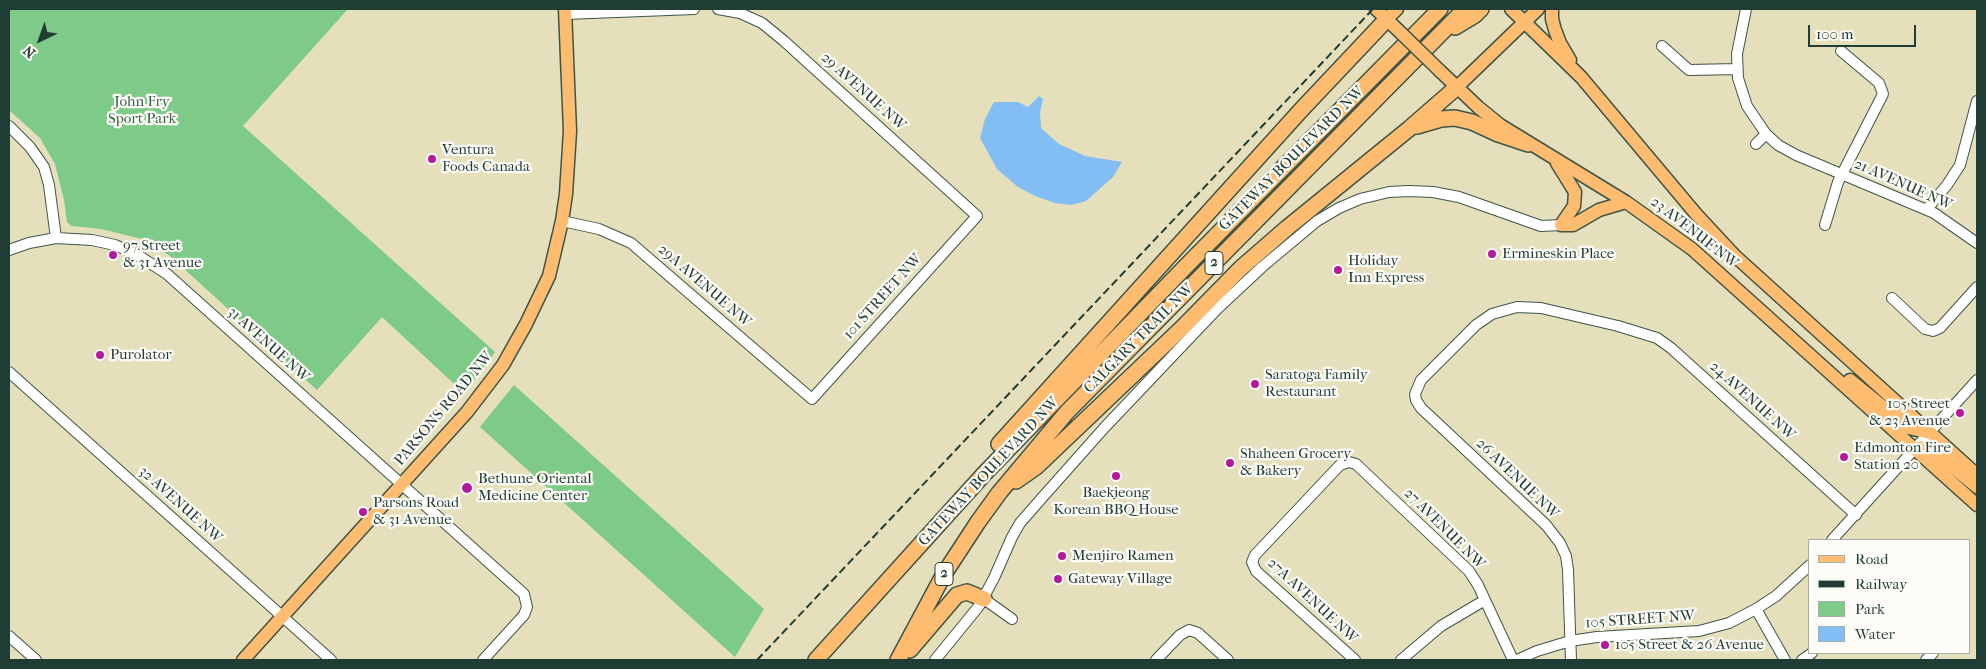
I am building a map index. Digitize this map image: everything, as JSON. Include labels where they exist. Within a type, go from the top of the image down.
[{"type":"highway","name":"GATEWAY BOULEVARD NW","points":[[816,660],[984,474],[1440,9]]},
{"type":"highway","name":"CALGARY TRAIL NW","points":[[900,660],[954,559],[998,493],[1067,412],[1465,9]]},
{"type":"highway","points":[[1437,39],[1475,15],[1481,9]]},
{"type":"highway","points":[[984,474],[995,448],[1302,108],[1384,12]]},
{"type":"highway","points":[[998,493],[1036,467],[1182,329],[1241,268],[1457,87]]},
{"type":"highway","points":[[1410,128],[1441,119],[1455,118],[1472,122],[1498,134],[1528,144]]},
{"type":"highway","points":[[900,660],[957,595],[967,592],[984,599]]},
{"type":"main road","name":"23 AVENUE NW","points":[[1511,9],[1581,78],[1696,214],[1736,256],[1977,475]]},
{"type":"main road","points":[[1457,87],[1538,9]]},
{"type":"main road","points":[[1552,9],[1552,19],[1560,43],[1581,78]]},
{"type":"main road","name":"PARSONS ROAD NW","points":[[243,660],[471,407],[514,349],[549,276],[562,221],[566,194],[570,131],[566,11]]},
{"type":"main road","name":"23 AVENUE NW","points":[[1384,12],[1402,34],[1488,116],[1528,144],[1626,202],[1692,249],[1977,505]]},
{"type":"main road","points":[[1554,159],[1575,192],[1574,206],[1561,225]]},
{"type":"main road","points":[[1561,225],[1573,225],[1599,210],[1626,202]]},
{"type":"main road","points":[[1801,346],[1833,366],[1909,428],[1930,433]]},
{"type":"main road","points":[[1915,449],[1922,447],[1932,450],[1977,487]]},
{"type":"street","points":[[566,11],[694,9]]},
{"type":"street","name":"29 AVENUE NW","points":[[718,9],[740,13],[762,23],[977,216]]},
{"type":"street","name":"21 AVENUE NW","points":[[1746,9],[1737,54],[1737,69],[1740,87],[1747,106],[1766,134],[1790,152],[1927,209],[1977,243]]},
{"type":"street","points":[[1662,46],[1689,70],[1737,69]]},
{"type":"street","name":"21 AVENUE NW","points":[[1825,225],[1841,174],[1883,91],[1879,83],[1842,51]]},
{"type":"street","points":[[1927,209],[1948,185],[1960,165],[1977,106]]},
{"type":"street","points":[[9,126],[30,147],[44,167],[49,184],[56,238]]},
{"type":"street","points":[[1756,144],[1766,134]]},
{"type":"street","points":[[935,660],[967,623],[984,599],[1020,523],[1092,442],[1217,309],[1289,244],[1332,211],[1379,194],[1398,191],[1422,191],[1468,200],[1540,226],[1561,225]]},
{"type":"street","name":"101 STREET NW","points":[[812,399],[977,216]]},
{"type":"street","name":"29A AVENUE NW","points":[[562,221],[599,229],[631,243],[812,399]]},
{"type":"street","name":"31 AVENUE NW","points":[[9,250],[29,243],[56,238],[103,241],[136,254],[157,266],[524,594],[527,607],[524,615],[483,660]]},
{"type":"street","points":[[1892,298],[1926,329],[1933,331],[1940,328],[1977,287]]},
{"type":"street","name":"24 AVENUE NW","points":[[1415,394],[1421,380],[1468,332],[1485,318],[1501,310],[1533,307],[1618,326],[1650,335],[1664,342],[1856,515]]},
{"type":"street","name":"32 AVENUE NW","points":[[9,372],[331,660]]},
{"type":"street","points":[[1833,539],[1977,380]]},
{"type":"street","name":"26 AVENUE NW","points":[[1415,394],[1421,408],[1546,525],[1560,543],[1566,556],[1568,570],[1570,660]]},
{"type":"street","name":"27 AVENUE NW","points":[[1252,562],[1255,555],[1342,463],[1356,464],[1465,567],[1475,580],[1513,660]]},
{"type":"street","name":"27A AVENUE NW","points":[[1252,562],[1256,571],[1355,660]]},
{"type":"street","name":"105 STREET NW","points":[[1517,660],[1570,641],[1597,637],[1699,631],[1729,623],[1756,610],[1785,590],[1808,567]]},
{"type":"street","points":[[984,599],[1012,619]]},
{"type":"street","points":[[1401,660],[1441,626],[1485,600]]},
{"type":"street","points":[[1756,610],[1785,660]]},
{"type":"street","points":[[1156,660],[1180,635],[1189,630],[1198,633],[1228,660]]},
{"type":"street","points":[[9,636],[36,660]]},
{"type":"green space","name":"John Fry Sport Park","points":[[9,9],[348,9],[243,126],[495,352],[464,393],[382,317],[317,390],[170,256],[146,240],[101,229],[71,226],[67,222],[64,200],[55,164],[40,138],[9,110]]},
{"type":"green space","points":[[514,385],[764,609],[735,657],[480,427]]},
{"type":"water","points":[[1039,96],[1043,99],[1040,112],[1041,128],[1059,144],[1085,156],[1122,162],[1113,177],[1086,201],[1071,205],[1055,203],[1035,196],[1018,187],[997,169],[980,138],[985,119],[994,102],[1018,102],[1028,107]]},
{"type":"railway","points":[[757,660],[1373,9]]},
{"type":"place","name":"Ventura Foods Canada","points":[[432,159]]},
{"type":"place","name":"Ermineskin Place","points":[[1492,254]]},
{"type":"place","name":"97 Street & 31 Avenue","points":[[113,255]]},
{"type":"place","name":"Holiday Inn Express","points":[[1338,270]]},
{"type":"place","name":"Purolator","points":[[100,355]]},
{"type":"place","name":"Saratoga Family Restaurant","points":[[1255,384]]},
{"type":"place","name":"105 Street & 23 Avenue","points":[[1960,413]]},
{"type":"place","name":"Edmonton Fire Station 20","points":[[1844,457]]},
{"type":"place","name":"Shaheen Grocery & Bakery","points":[[1230,463]]},
{"type":"place","name":"Baekjeong Korean BBQ House","points":[[1116,476]]},
{"type":"place","name":"Bethune Oriental Medicine Center","points":[[467,488]]},
{"type":"place","name":"Parsons Road & 31 Avenue","points":[[363,512]]},
{"type":"place","name":"Menjiro Ramen","points":[[1062,556]]},
{"type":"place","name":"Gateway Village","points":[[1058,579]]},
{"type":"place","name":"105 Street & 26 Avenue","points":[[1605,645]]}]
